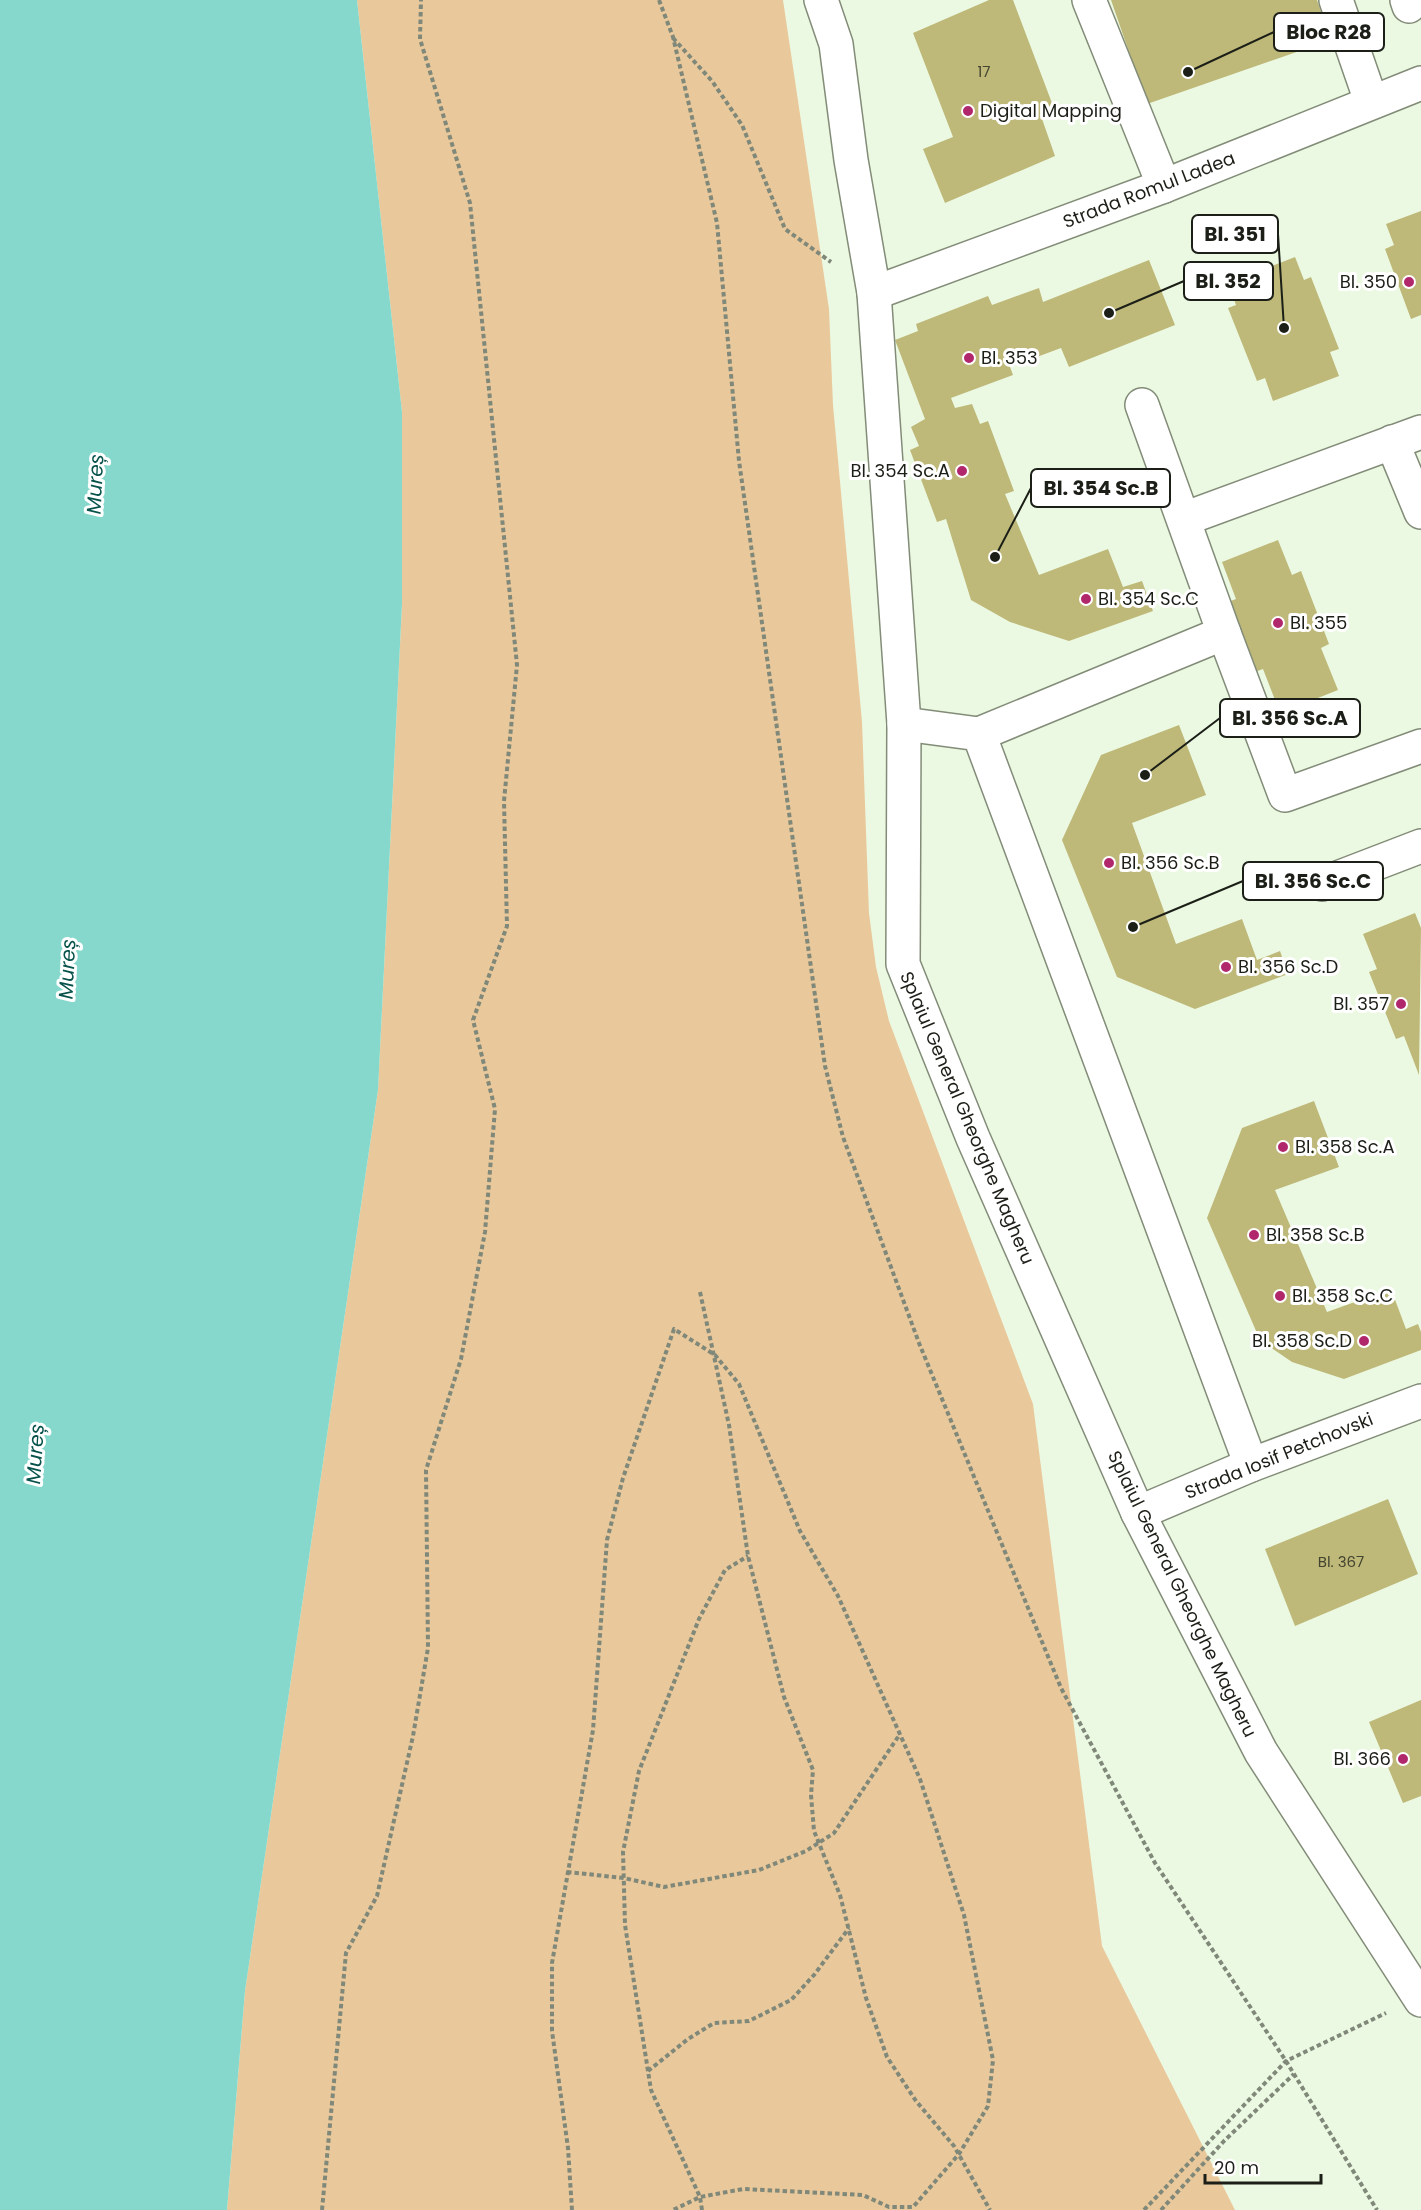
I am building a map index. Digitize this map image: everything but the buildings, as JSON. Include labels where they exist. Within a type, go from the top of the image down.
[{"type":"street","name":"Splaiul General Gheorghe Magheru","points":[[820,0],[836,44],[851,160],[874,293],[904,724],[903,964],[973,1138],[1138,1513],[1261,1752],[1420,1999]]},
{"type":"street","points":[[1089,0],[1164,186]]},
{"type":"street","points":[[1336,0],[1371,101]]},
{"type":"street","name":"Strada Romul Ladea","points":[[874,293],[1164,186],[1421,82]]},
{"type":"street","points":[[1142,405],[1285,795],[1421,746]]},
{"type":"street","points":[[1184,519],[1407,437],[1421,512]]},
{"type":"street","points":[[904,724],[979,734],[1224,633]]},
{"type":"street","points":[[979,734],[1251,1465]]},
{"type":"street","points":[[1322,884],[1421,846]]},
{"type":"street","name":"Strada Iosif Petchovski","points":[[1138,1513],[1251,1465],[1421,1401]]},
{"type":"path","points":[[322,2210],[346,1953],[376,1896],[413,1736],[428,1648],[426,1470],[461,1359],[485,1232],[495,1109],[474,1020],[507,926],[504,801],[517,665],[470,202],[420,39],[421,0]]},
{"type":"path","points":[[659,0],[673,37],[717,223],[739,461],[825,1066],[843,1137],[919,1343],[1061,1688],[1155,1863],[1286,2061],[1377,2210]]},
{"type":"path","points":[[673,37],[712,81],[742,125],[784,229],[874,293]]},
{"type":"path","points":[[700,1292],[729,1425],[748,1556],[784,1697],[813,1770],[814,1830],[840,1894],[866,1998],[887,2057],[916,2101],[959,2154],[990,2210]]},
{"type":"path","points":[[572,2210],[568,2148],[552,2031],[552,1963],[593,1730],[608,1540],[623,1478],[674,1329],[715,1355],[739,1384],[800,1531],[838,1596],[920,1779],[964,1915],[993,2060],[988,2106],[959,2154],[913,2207],[889,2207],[863,2195],[743,2189],[700,2197],[673,2210]]},
{"type":"path","points":[[702,2210],[700,2197],[651,2090],[625,1925],[623,1852],[639,1771],[699,1619],[725,1570],[748,1556]]},
{"type":"path","points":[[567,1872],[624,1878],[664,1887],[759,1870],[806,1851],[834,1833],[900,1734]]},
{"type":"path","points":[[648,2071],[688,2039],[714,2023],[749,2021],[791,2000],[814,1975],[849,1927]]},
{"type":"path","points":[[1144,2210],[1286,2061],[1420,1999]]},
{"type":"path","points":[[1161,2210],[1224,2140],[1294,2074]]},
{"type":"shaded area","points":[[357,0],[783,0],[829,309],[833,405],[862,722],[869,913],[876,967],[889,1021],[1033,1404],[1102,1946],[1235,2210],[227,2210],[245,1991],[378,1090],[402,604],[402,412]]},
{"type":"water","name":"Mureș","points":[[0,0],[357,0],[402,412],[402,604],[378,1090],[245,1991],[227,2210],[0,2210]]},
{"type":"place","name":"Bloc R28","points":[[1188,72]]},
{"type":"place","name":"Digital Mapping","points":[[968,111]]},
{"type":"place","name":"Bl. 350","points":[[1409,282]]},
{"type":"place","name":"Bl. 352","points":[[1109,313]]},
{"type":"place","name":"Bl. 351","points":[[1284,328]]},
{"type":"place","name":"Bl. 353","points":[[969,358]]},
{"type":"place","name":"Bl. 354 Sc.A","points":[[962,471]]},
{"type":"place","name":"Bl. 354 Sc.B","points":[[995,557]]},
{"type":"place","name":"Bl. 354 Sc.C","points":[[1086,599]]},
{"type":"place","name":"Bl. 355","points":[[1278,623]]},
{"type":"place","name":"Bl. 356 Sc.A","points":[[1145,775]]},
{"type":"place","name":"Bl. 356 Sc.B","points":[[1109,863]]},
{"type":"place","name":"Bl. 356 Sc.C","points":[[1133,927]]},
{"type":"place","name":"Bl. 356 Sc.D","points":[[1226,967]]},
{"type":"place","name":"Bl. 357","points":[[1401,1004]]},
{"type":"place","name":"Bl. 358 Sc.A","points":[[1283,1147]]},
{"type":"place","name":"Bl. 358 Sc.B","points":[[1254,1235]]},
{"type":"place","name":"Bl. 358 Sc.C","points":[[1280,1296]]},
{"type":"place","name":"Bl. 358 Sc.D","points":[[1364,1341]]},
{"type":"place","name":"Bl. 366","points":[[1403,1759]]}]
